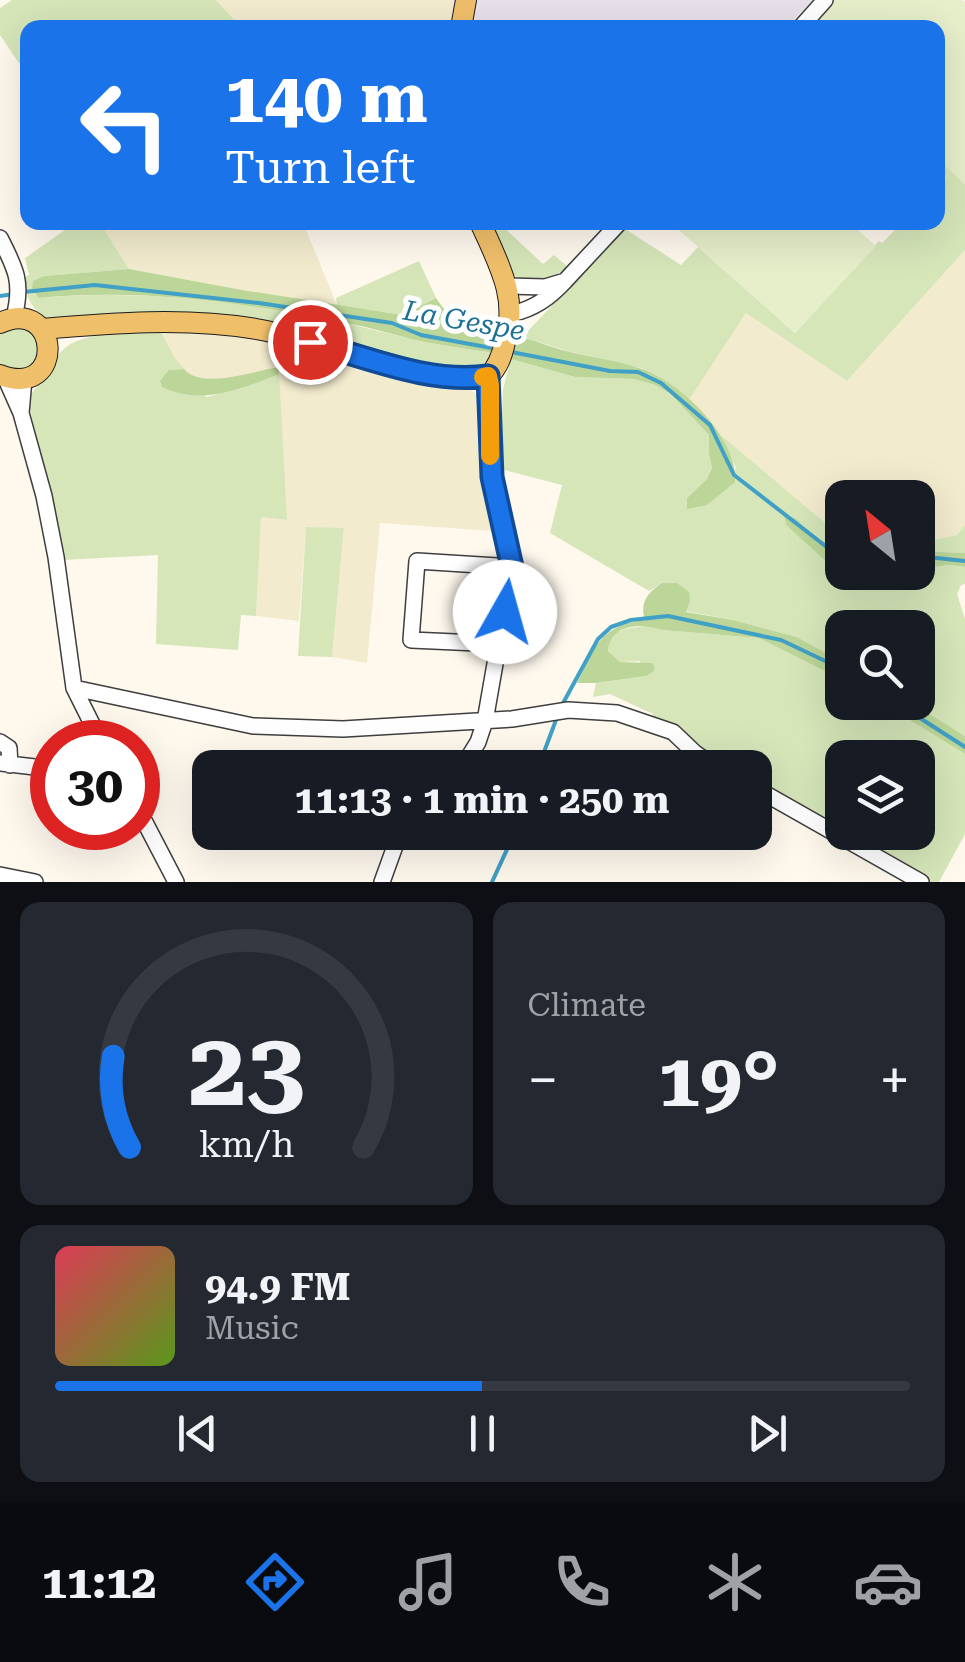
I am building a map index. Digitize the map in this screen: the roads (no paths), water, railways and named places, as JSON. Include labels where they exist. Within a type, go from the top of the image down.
[{"type":"main road","points":[[42,329],[126,323],[213,324],[258,330],[437,377],[468,379],[493,369],[507,338],[511,314],[508,286],[484,230]]},
{"type":"main road","points":[[7,320],[32,320],[47,338],[49,351],[34,376],[10,377]]},
{"type":"main road","points":[[49,351],[70,338],[126,323]]},
{"type":"street","points":[[807,20],[826,0]]},
{"type":"street","points":[[511,314],[540,304],[613,230]]},
{"type":"street","points":[[0,238],[19,289],[7,320]]},
{"type":"street","points":[[508,286],[545,287],[565,281]]},
{"type":"street","points":[[473,750],[485,722],[512,567],[492,477],[493,369]]},
{"type":"street","points":[[10,377],[44,496],[74,688],[90,720]]},
{"type":"street","points":[[500,644],[411,640],[418,560],[512,567]]},
{"type":"street","points":[[74,688],[253,726],[343,729],[485,722],[568,710],[617,713],[673,732],[693,750]]},
{"type":"street","points":[[0,742],[9,748],[5,764],[30,767]]},
{"type":"street","points":[[772,798],[921,882]]},
{"type":"street","points":[[159,850],[176,882]]},
{"type":"street","points":[[382,882],[394,850]]},
{"type":"street","points":[[0,875],[35,882]]},
{"type":"waterway","name":"La Gespe","points":[[23,292],[95,285],[259,303],[392,323],[421,335],[497,349]]},
{"type":"waterway","name":"La Gespe","points":[[0,296],[14,294]]},
{"type":"waterway","name":"La Gespe","points":[[511,352],[610,371],[638,372],[661,383],[710,425],[734,475],[825,546]]},
{"type":"waterway","name":"La Gespe","points":[[935,558],[965,561]]},
{"type":"waterway","points":[[562,705],[598,639],[611,627],[631,620],[668,616],[781,640],[825,661]]},
{"type":"waterway","points":[[545,750],[556,720]]},
{"type":"waterway","points":[[923,720],[965,747]]},
{"type":"waterway","points":[[492,882],[507,850]]}]
